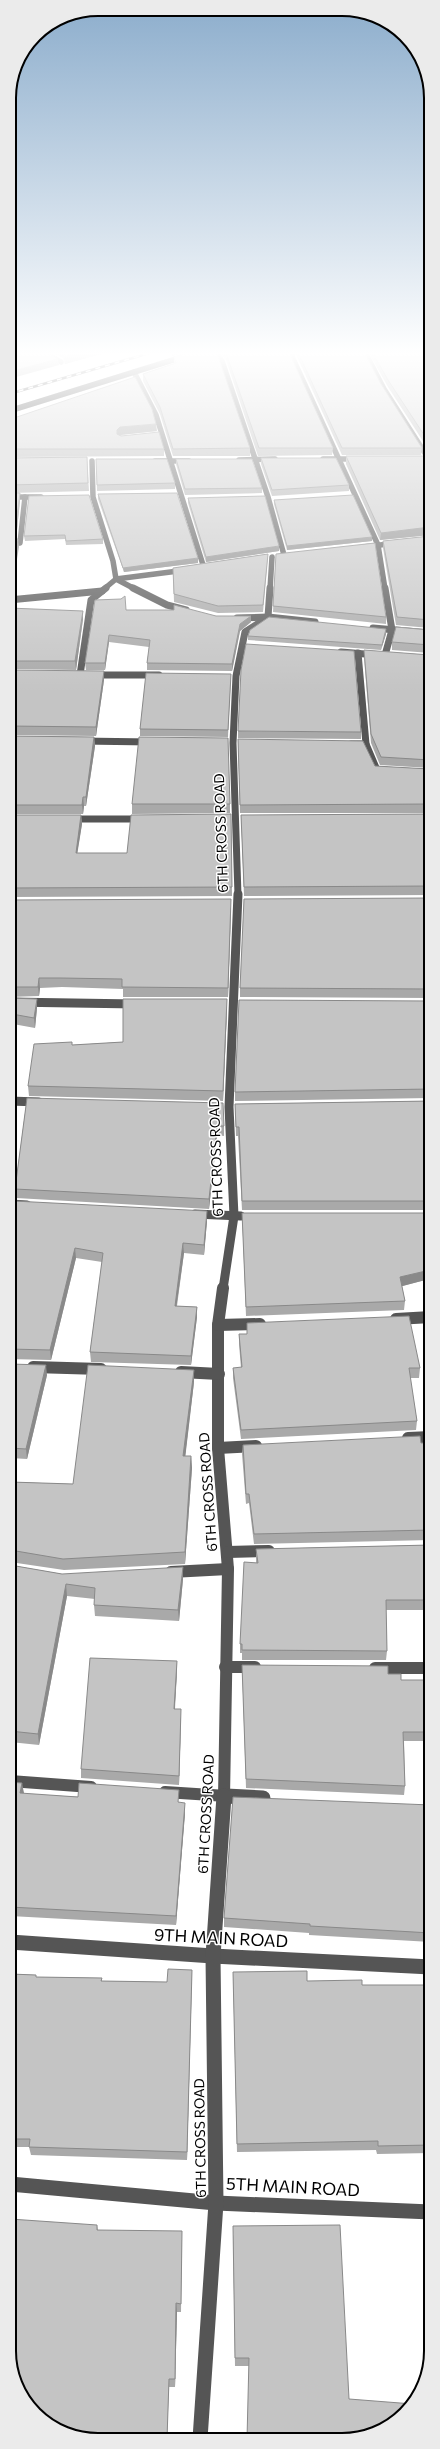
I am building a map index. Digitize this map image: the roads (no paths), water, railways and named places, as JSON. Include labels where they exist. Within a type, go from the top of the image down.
[{"type":"street","points":[[89,464],[93,497],[113,561],[116,579]]},
{"type":"street","points":[[173,464],[181,496],[204,568]]},
{"type":"street","points":[[258,464],[269,498],[284,555]]},
{"type":"street","points":[[341,464],[378,545],[392,630],[385,655]]},
{"type":"street","points":[[172,493],[189,499]]},
{"type":"street","points":[[347,496],[355,495]]},
{"type":"street","points":[[85,497],[100,496]]},
{"type":"street","points":[[16,497],[48,497]]},
{"type":"street","points":[[16,543],[20,543],[18,535],[25,497]]},
{"type":"street","points":[[261,497],[277,499]]},
{"type":"street","points":[[354,548],[408,542]]},
{"type":"street","points":[[265,558],[292,554]]},
{"type":"street","points":[[268,617],[272,557]]},
{"type":"street","points":[[80,674],[91,602],[116,579],[211,567]]},
{"type":"street","points":[[116,579],[167,605],[195,612]]},
{"type":"street","points":[[16,599],[102,591]]},
{"type":"street","points":[[91,602],[99,602]]},
{"type":"street","points":[[232,618],[268,617],[322,623]]},
{"type":"street","name":"6TH CROSS ROAD","points":[[200,2433],[216,2203],[213,1956],[224,1796],[228,1552],[218,1448],[218,1325],[234,1216],[228,1107],[238,900],[232,676],[246,645],[245,632],[268,617]]},
{"type":"street","points":[[369,628],[424,633]]},
{"type":"street","points":[[330,652],[393,656]]},
{"type":"street","points":[[358,653],[366,744],[377,770],[392,771]]},
{"type":"street","points":[[72,674],[166,675]]},
{"type":"street","points":[[73,741],[161,742]]},
{"type":"street","points":[[343,744],[366,744]]},
{"type":"street","points":[[64,819],[149,819]]},
{"type":"street","points":[[16,1002],[149,1004]]},
{"type":"street","points":[[16,1101],[49,1102]]},
{"type":"street","points":[[16,1204],[40,1205]]},
{"type":"street","points":[[188,1213],[250,1216]]},
{"type":"street","points":[[383,1319],[424,1317]]},
{"type":"street","points":[[218,1325],[273,1323]]},
{"type":"street","points":[[25,1366],[110,1370]]},
{"type":"street","points":[[173,1372],[219,1374]]},
{"type":"street","points":[[399,1439],[424,1437]]},
{"type":"street","points":[[218,1448],[265,1446]]},
{"type":"street","points":[[228,1552],[282,1551]]},
{"type":"street","points":[[158,1573],[228,1569]]},
{"type":"street","points":[[225,1667],[265,1667]]},
{"type":"street","points":[[360,1668],[424,1668]]},
{"type":"street","points":[[16,1781],[105,1788]]},
{"type":"street","points":[[152,1791],[280,1799]]},
{"type":"street","name":"9TH MAIN ROAD","points":[[16,1942],[213,1956],[424,1967]]},
{"type":"street","name":"5TH MAIN ROAD","points":[[16,2185],[216,2203],[424,2212]]}]
